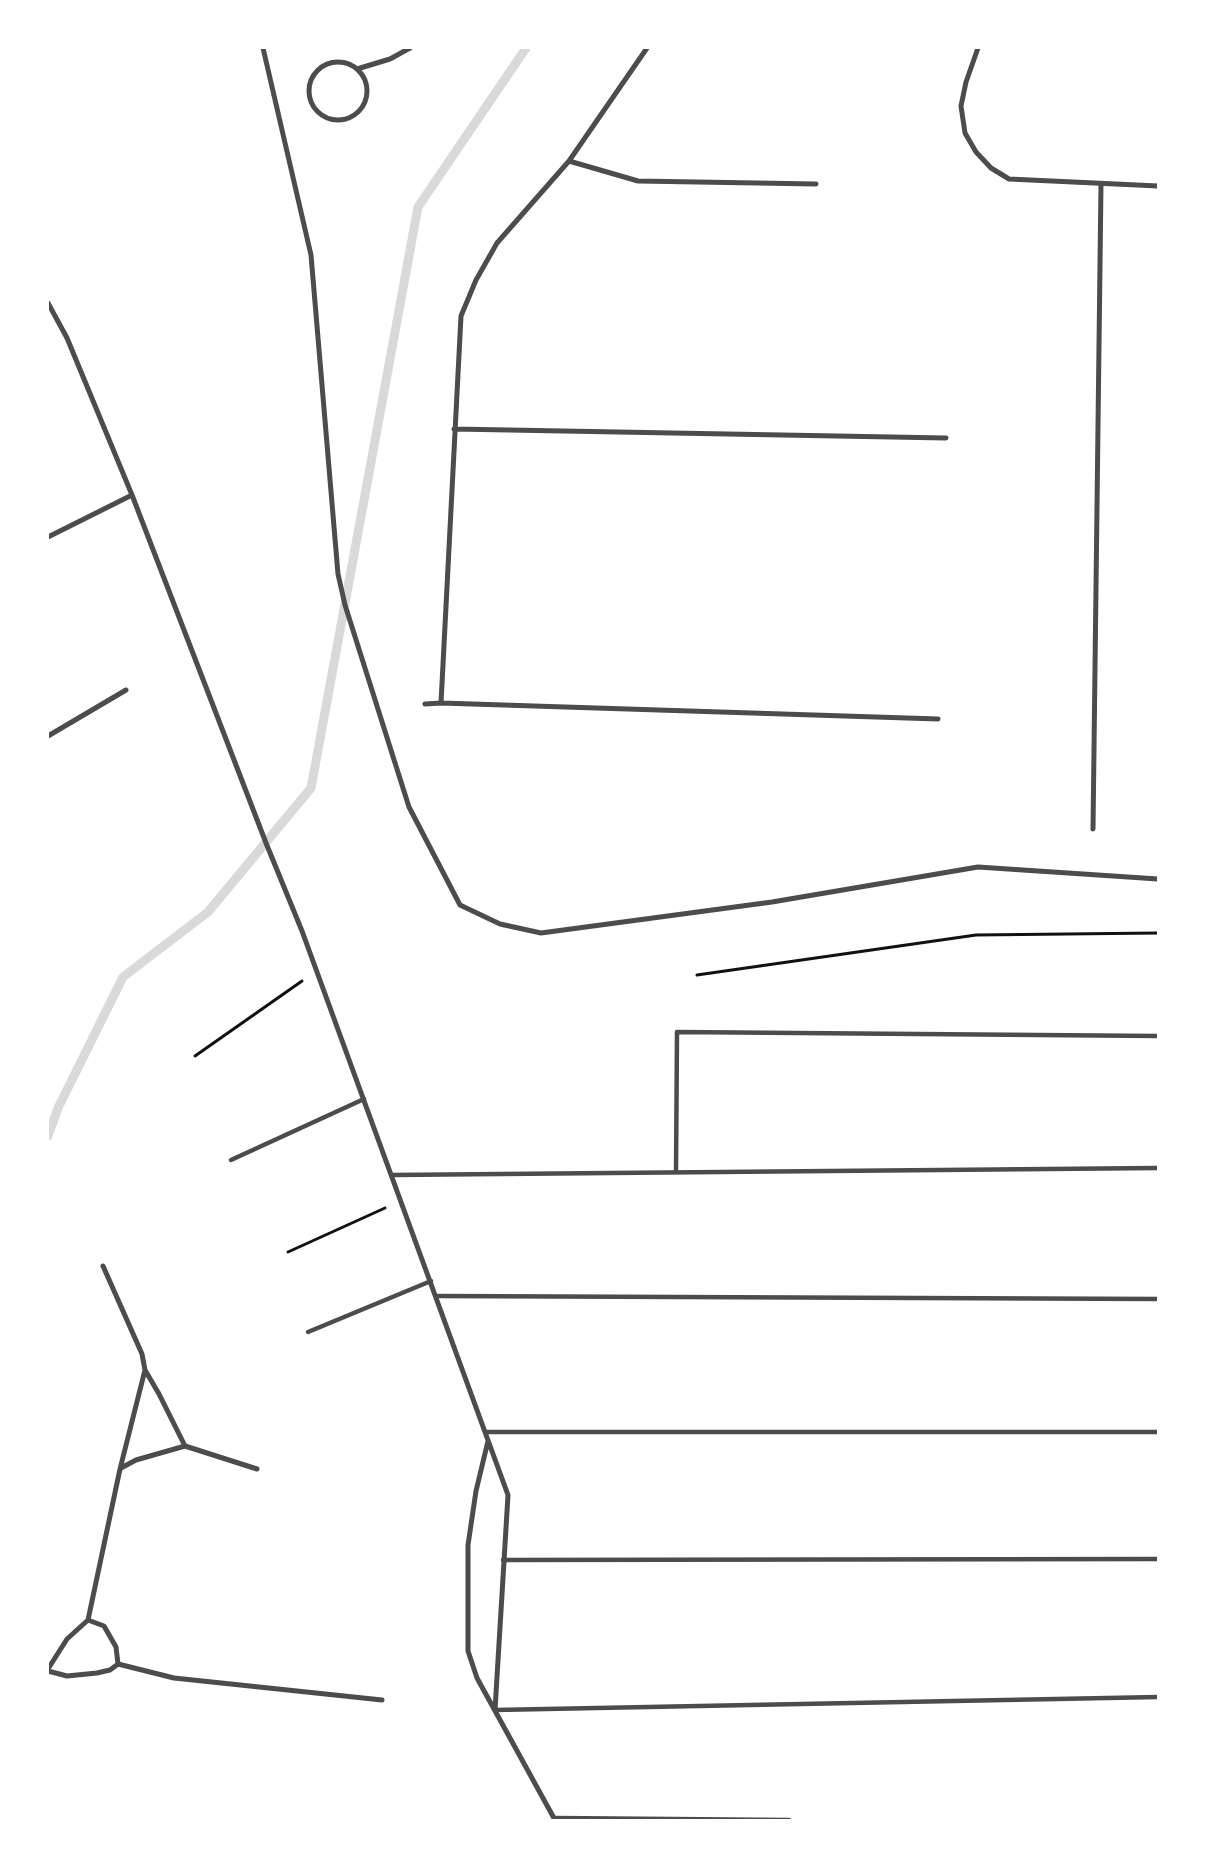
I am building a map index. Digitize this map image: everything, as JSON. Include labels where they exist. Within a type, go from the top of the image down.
[{"type":"street","points":[[263,48],[311,255],[338,574],[345,605],[409,807],[460,905],[500,924],[541,933],[772,902],[978,868],[1158,879]]},
{"type":"street","points":[[358,69],[390,59],[410,48]]},
{"type":"street","points":[[441,703],[461,316],[476,280],[497,243],[569,161],[647,48]]},
{"type":"street","points":[[978,48],[966,82],[961,106],[964,133],[976,152],[991,168],[1008,179],[1158,186]]},
{"type":"street","points":[[334,62],[351,64],[358,69],[363,76],[367,92],[362,108],[351,117],[344,119],[329,119],[322,115],[312,104],[310,97],[310,82],[313,76],[319,69],[334,62]]},
{"type":"street","points":[[569,161],[638,181],[816,184]]},
{"type":"street","points":[[1093,829],[1101,184]]},
{"type":"street","points":[[48,303],[67,338],[132,495],[317,971],[508,1495],[495,1710]]},
{"type":"street","points":[[454,429],[946,438]]},
{"type":"street","points":[[48,537],[132,495]]},
{"type":"street","points":[[48,736],[126,690]]},
{"type":"street","points":[[425,704],[938,719]]},
{"type":"street","points":[[676,1172],[677,1032],[1158,1036]]},
{"type":"street","points":[[231,1160],[364,1099]]},
{"type":"street","points":[[392,1175],[1158,1168]]},
{"type":"street","points":[[103,1266],[142,1354],[146,1370],[184,1446]]},
{"type":"street","points":[[308,1332],[431,1282]]},
{"type":"street","points":[[437,1296],[1158,1299]]},
{"type":"street","points":[[118,1664],[110,1670],[97,1673],[66,1676],[48,1670],[67,1639],[88,1620],[120,1468],[146,1370]]},
{"type":"street","points":[[485,1432],[1158,1432]]},
{"type":"street","points":[[488,1440],[476,1491],[468,1545],[468,1652],[477,1678],[554,1819],[789,1820]]},
{"type":"street","points":[[120,1468],[136,1460],[184,1446],[257,1469]]},
{"type":"street","points":[[503,1560],[1158,1559]]},
{"type":"street","points":[[88,1620],[104,1626],[116,1647],[118,1664]]},
{"type":"street","points":[[118,1664],[174,1678],[382,1700]]},
{"type":"street","points":[[495,1710],[1158,1698]]},
{"type":"path","points":[[698,975],[976,935],[1158,933]]},
{"type":"path","points":[[195,1056],[317,971]]},
{"type":"path","points":[[288,1252],[401,1200]]},
{"type":"waterway","points":[[48,1136],[58,1108],[123,977],[208,912],[311,788],[418,207],[526,48]]}]
